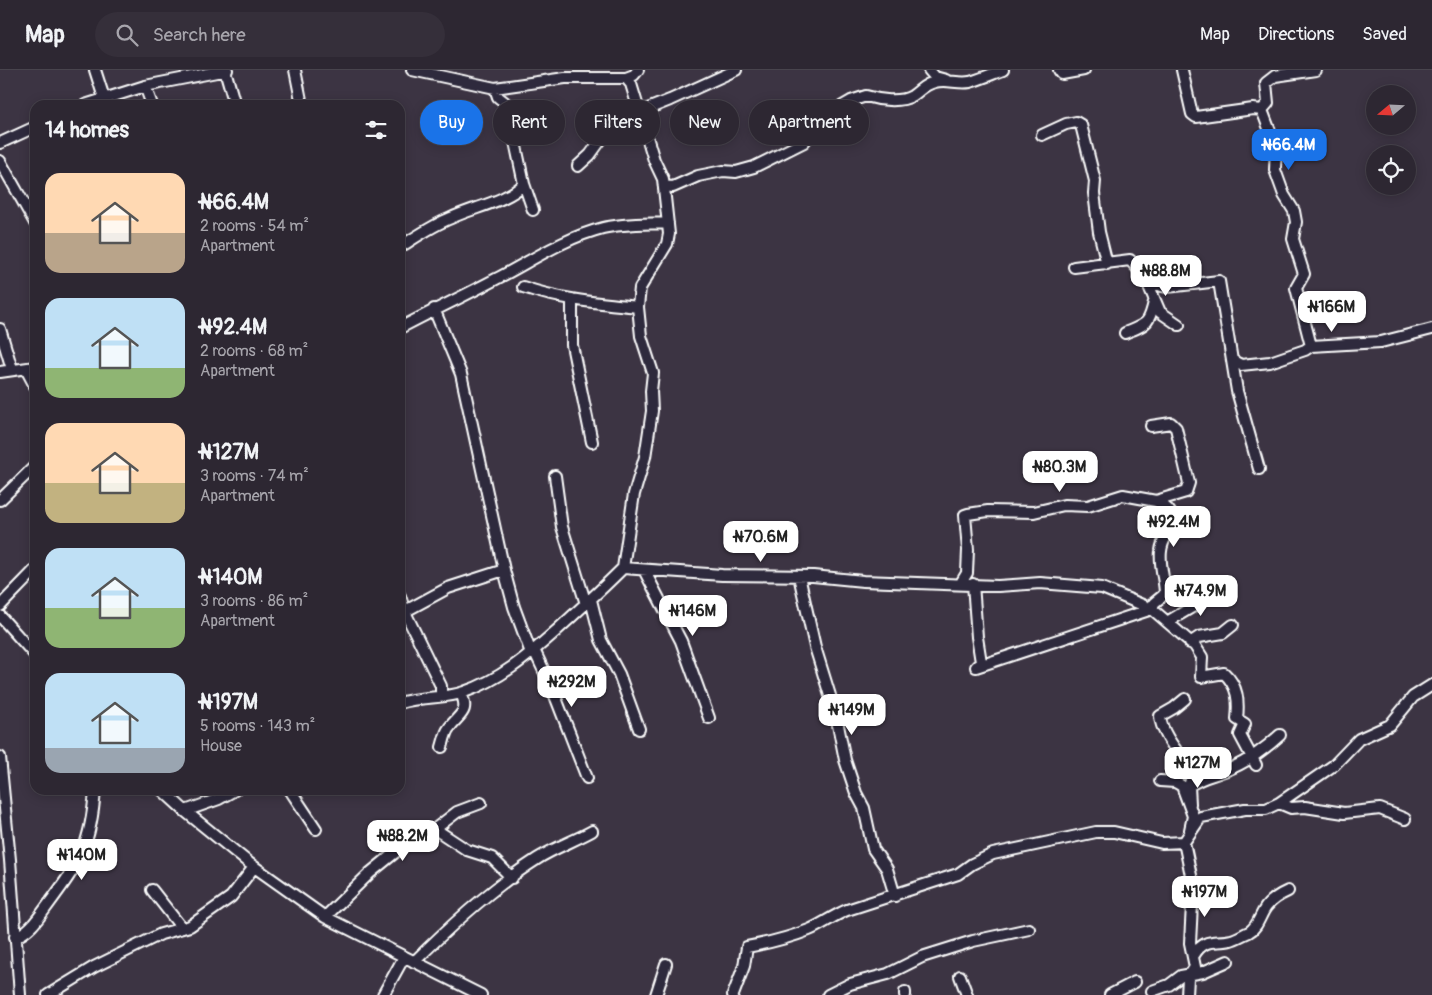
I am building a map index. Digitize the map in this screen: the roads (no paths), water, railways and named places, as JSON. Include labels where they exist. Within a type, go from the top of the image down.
[{"type":"street","points":[[95,70],[104,98]]},
{"type":"street","points":[[99,100],[146,86],[224,70],[233,100]]},
{"type":"street","points":[[295,70],[301,100]]},
{"type":"street","points":[[412,70],[495,88],[565,78],[627,76],[636,100]]},
{"type":"street","points":[[660,103],[736,70]]},
{"type":"street","points":[[928,70],[935,77],[968,82],[1003,70]]},
{"type":"street","points":[[1059,70],[1062,74],[1084,70]]},
{"type":"street","points":[[1182,70],[1192,114],[1196,117],[1253,109],[1262,110]]},
{"type":"street","points":[[1262,110],[1268,102],[1266,83],[1275,76],[1316,70]]},
{"type":"street","points":[[664,186],[673,187],[698,176],[736,172],[754,167],[804,142],[819,123],[832,112],[851,101],[866,96],[875,99],[893,100],[911,97],[924,86],[947,80]]},
{"type":"street","points":[[146,86],[150,100]]},
{"type":"street","points":[[495,88],[498,97],[507,104],[524,184],[533,210]]},
{"type":"street","points":[[1262,110],[1276,147],[1275,170],[1284,195],[1294,211],[1296,222],[1293,239],[1304,274],[1296,288],[1311,346]]},
{"type":"street","points":[[1042,135],[1066,124],[1076,122],[1080,125],[1095,181],[1094,193],[1099,232],[1107,264]]},
{"type":"street","points":[[0,143],[30,129]]},
{"type":"street","points":[[578,166],[597,145]]},
{"type":"street","points":[[405,702],[440,695],[461,694],[489,681],[519,663],[589,602],[623,568],[634,494],[645,457],[652,411],[651,390],[653,374],[641,336],[638,307],[640,288],[667,244],[668,223],[664,186],[651,145]]},
{"type":"street","points":[[0,161],[30,214]]},
{"type":"street","points":[[405,244],[449,218],[498,200],[519,189],[524,184]]},
{"type":"street","points":[[405,325],[580,235],[617,226],[668,223]]},
{"type":"street","points":[[1074,267],[1130,260],[1144,276],[1158,286],[1167,287],[1219,281],[1237,391],[1260,469]]},
{"type":"street","points":[[1144,276],[1160,312],[1179,325]]},
{"type":"street","points":[[523,286],[542,294],[588,302],[638,307]]},
{"type":"street","points":[[572,299],[572,345],[592,442]]},
{"type":"street","points":[[1124,333],[1143,326],[1150,319],[1154,302]]},
{"type":"street","points":[[434,309],[461,374],[504,570],[514,607],[533,652],[552,688],[586,778]]},
{"type":"street","points":[[0,329],[12,369]]},
{"type":"street","points":[[1232,360],[1241,365],[1270,362],[1305,350],[1311,346],[1381,342],[1432,329]]},
{"type":"street","points":[[0,372],[30,368]]},
{"type":"street","points":[[1151,426],[1171,423],[1176,428],[1189,483],[1186,492],[1156,501]]},
{"type":"street","points":[[2,494],[30,470]]},
{"type":"street","points":[[554,476],[562,527],[601,640],[619,674],[639,730]]},
{"type":"street","points":[[960,583],[967,573],[968,550],[965,515],[988,511],[1034,512],[1064,505],[1088,506],[1123,495],[1156,501],[1166,506],[1169,510],[1172,527],[1161,548],[1165,594],[1154,603],[1152,609]]},
{"type":"street","points":[[623,568],[722,575],[799,576],[863,582],[960,583],[998,586],[1040,583],[1102,588],[1152,609],[1200,651],[1202,657],[1201,677],[1203,679],[1224,673],[1233,683],[1238,699],[1237,719],[1245,724],[1240,734],[1254,761]]},
{"type":"street","points":[[405,611],[448,588],[504,570]]},
{"type":"street","points":[[644,570],[680,641],[709,718]]},
{"type":"street","points":[[0,606],[30,575]]},
{"type":"street","points":[[799,576],[815,647],[836,715],[845,760],[856,793],[864,808],[873,849],[886,869],[895,896]]},
{"type":"street","points":[[973,584],[981,662],[976,667],[1152,609]]},
{"type":"street","points":[[1167,622],[1199,603],[1220,587]]},
{"type":"street","points":[[0,616],[30,649]]},
{"type":"street","points":[[405,619],[441,686],[440,695]]},
{"type":"street","points":[[1190,643],[1199,637],[1223,634],[1233,625]]},
{"type":"street","points":[[1187,995],[1188,978],[1195,967],[1190,943],[1193,885],[1184,842],[1201,817],[1245,809],[1266,809],[1279,803],[1334,765],[1359,739],[1390,725],[1413,697],[1432,685]]},
{"type":"street","points":[[442,747],[448,729],[464,710],[465,703],[461,694]]},
{"type":"street","points":[[1185,698],[1174,708],[1160,716],[1160,723],[1193,774],[1189,786],[1190,804]]},
{"type":"street","points":[[1189,786],[1197,780],[1254,761],[1280,735]]},
{"type":"street","points":[[0,757],[20,995]]},
{"type":"street","points":[[1160,781],[1174,782],[1182,786],[1193,816],[1190,831]]},
{"type":"street","points":[[15,937],[26,931],[41,915],[80,859],[90,829],[95,795]]},
{"type":"street","points":[[167,795],[185,812],[254,867],[325,917],[414,962],[461,991],[481,995]]},
{"type":"street","points":[[185,812],[226,795]]},
{"type":"street","points":[[293,795],[316,829]]},
{"type":"street","points":[[325,917],[370,873],[417,835],[435,829],[457,812],[481,803]]},
{"type":"street","points":[[1279,803],[1291,808],[1306,807],[1344,813],[1380,809],[1405,819]]},
{"type":"street","points":[[435,829],[467,850],[492,858],[512,878]]},
{"type":"street","points":[[414,962],[457,920],[538,858],[592,831]]},
{"type":"street","points":[[733,995],[744,966],[747,947],[773,942],[810,930],[830,917],[958,874],[972,864],[993,854],[1065,837],[1096,832],[1114,832],[1162,843],[1184,842]]},
{"type":"street","points":[[48,995],[94,967],[162,934],[181,927],[190,926],[231,897],[254,867]]},
{"type":"street","points":[[152,890],[181,927]]},
{"type":"street","points":[[1194,955],[1203,944],[1220,940],[1231,940],[1251,931],[1264,908],[1272,900],[1288,891]]},
{"type":"street","points":[[828,995],[850,984],[888,974],[922,957],[973,941],[1029,929]]},
{"type":"street","points":[[384,995],[404,957]]},
{"type":"street","points":[[1152,990],[1155,988],[1161,989],[1181,976],[1193,972],[1204,972],[1228,962]]},
{"type":"street","points":[[656,995],[666,964]]},
{"type":"street","points":[[960,976],[967,995]]},
{"type":"street","points":[[1110,995],[1135,982]]}]
